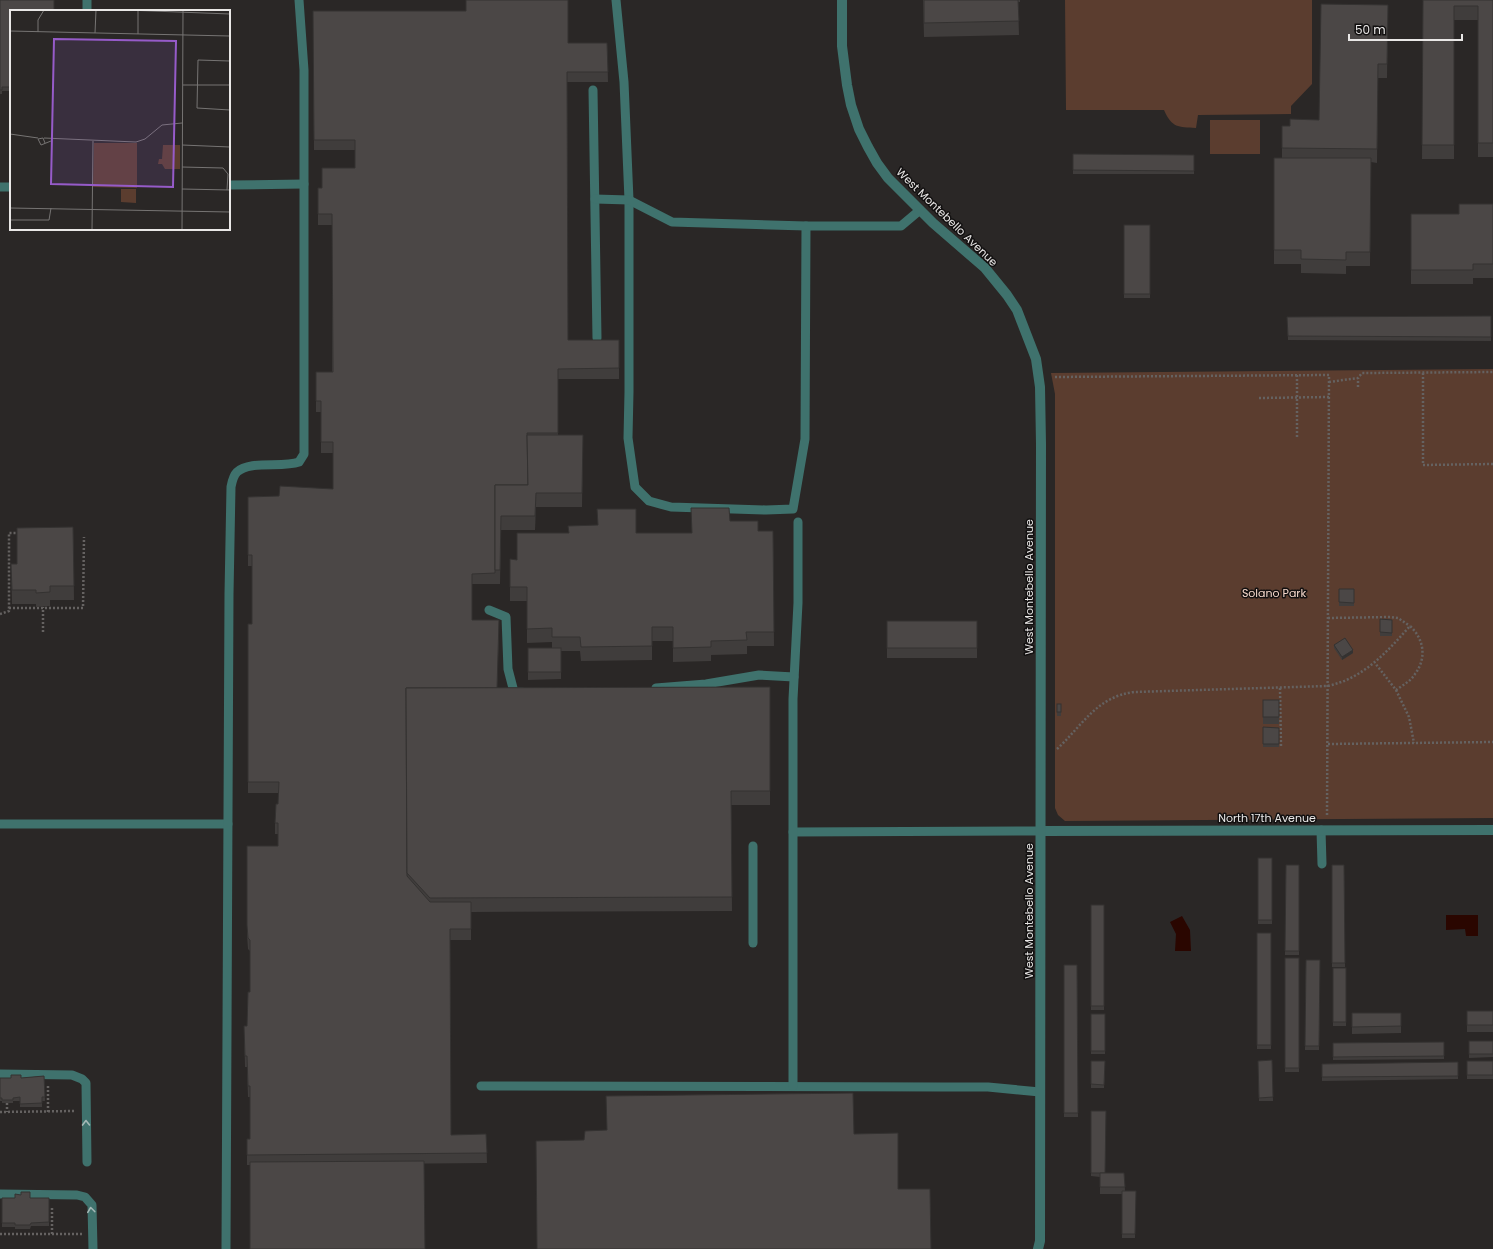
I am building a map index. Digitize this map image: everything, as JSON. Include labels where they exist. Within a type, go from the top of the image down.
[{"type":"street","name":"West Montebello Avenue","points":[[842,0],[842,46],[851,105],[859,129],[877,163],[888,178],[920,210],[985,268],[1007,294],[1017,310],[1036,359],[1040,387],[1041,444],[1041,1246]]},
{"type":"street","name":"North 17th Avenue","points":[[1041,830],[1493,830]]},
{"type":"lane","points":[[226,1249],[229,552],[231,486],[237,472],[247,467],[291,465],[299,462],[304,454],[304,70],[299,0]]},
{"type":"lane","points":[[616,0],[624,82],[629,200],[630,392],[628,438],[635,487],[649,502],[671,507],[793,510],[804,439],[806,226]]},
{"type":"lane","points":[[593,90],[597,338]]},
{"type":"lane","points":[[230,185],[304,184]]},
{"type":"lane","points":[[595,200],[629,200],[672,222],[806,226],[901,226],[920,210]]},
{"type":"lane","points":[[793,1086],[794,677],[798,603],[798,522]]},
{"type":"lane","points":[[489,610],[506,617],[508,669],[514,692],[529,692]]},
{"type":"lane","points":[[648,689],[706,684],[759,675],[794,677]]},
{"type":"lane","points":[[0,824],[228,824]]},
{"type":"lane","points":[[793,832],[1041,830]]},
{"type":"lane","points":[[1321,830],[1322,864]]},
{"type":"lane","points":[[753,846],[753,943]]},
{"type":"lane","points":[[0,1074],[76,1076],[86,1083],[86,1162]]},
{"type":"lane","points":[[481,1086],[988,1087],[1040,1092]]},
{"type":"lane","points":[[0,1194],[52,1194],[77,1195],[85,1197],[92,1205],[93,1249]]},
{"type":"path","points":[[1358,387],[1358,378],[1362,373],[1493,372]]},
{"type":"path","points":[[1423,373],[1423,465],[1493,464]]},
{"type":"path","points":[[1297,375],[1297,438]]},
{"type":"path","points":[[1055,377],[1329,375],[1327,817]]},
{"type":"path","points":[[1329,382],[1358,378]]},
{"type":"path","points":[[1259,398],[1329,397]]},
{"type":"path","points":[[0,614],[10,611],[9,533],[23,533]]},
{"type":"path","points":[[9,608],[83,608],[84,537]]},
{"type":"path","points":[[43,632],[44,607]]},
{"type":"path","points":[[1328,618],[1398,618],[1410,626],[1418,634],[1421,641],[1422,660],[1416,673],[1407,683],[1396,690]]},
{"type":"path","points":[[1057,749],[1069,738],[1090,713],[1103,702],[1124,693],[1280,688],[1340,684],[1375,663],[1389,650],[1410,626]]},
{"type":"path","points":[[1375,663],[1396,690],[1406,707],[1414,733],[1414,743]]},
{"type":"path","points":[[1280,688],[1281,747]]},
{"type":"path","points":[[1327,744],[1493,742]]},
{"type":"path","points":[[7,1103],[7,1112]]},
{"type":"path","points":[[0,1112],[85,1111]]},
{"type":"path","points":[[52,1194],[52,1234]]},
{"type":"path","points":[[20,1234],[21,1229]]},
{"type":"path","points":[[0,1234],[92,1234]]},
{"type":"green space","points":[[1065,0],[1312,0],[1312,84],[1291,106],[1291,114],[1198,115],[1196,128],[1180,127],[1176,125],[1170,120],[1164,110],[1066,110]]},
{"type":"green space","points":[[1210,120],[1260,120],[1260,154],[1210,154]]},
{"type":"green space","name":"Solano Park","points":[[1493,369],[1493,818],[1065,821],[1058,815],[1055,808],[1055,394],[1051,373]]},
{"type":"shaded area","points":[[1446,915],[1478,915],[1478,936],[1466,936],[1465,929],[1446,930]]},
{"type":"shaded area","points":[[1182,916],[1190,930],[1191,951],[1175,951],[1176,934],[1170,922]]},
{"type":"building","points":[[0,0],[54,0],[54,10],[10,10],[10,87],[2,87],[2,90],[0,90]]},
{"type":"building","points":[[466,0],[568,0],[568,43],[607,43],[608,72],[567,72],[568,340],[619,340],[619,368],[558,369],[558,433],[527,433],[528,485],[495,485],[495,573],[472,574],[472,620],[499,620],[497,688],[406,688],[407,876],[430,902],[471,902],[471,929],[450,929],[451,1135],[486,1134],[487,1153],[247,1155],[247,1139],[250,1139],[250,1086],[248,1086],[247,1056],[245,1056],[244,1026],[247,1026],[248,992],[250,992],[250,940],[248,938],[247,925],[247,846],[278,846],[278,823],[275,823],[279,782],[248,782],[248,624],[252,624],[252,555],[248,555],[248,497],[279,496],[280,486],[333,489],[333,442],[321,442],[321,401],[316,401],[316,372],[333,372],[332,214],[318,214],[318,188],[322,188],[322,168],[355,168],[355,140],[314,140],[313,11],[466,11]]},
{"type":"building","points":[[924,0],[1018,0],[1019,21],[924,23]]},
{"type":"building","points":[[1423,0],[1493,0],[1493,143],[1478,143],[1478,6],[1454,6],[1454,145],[1422,145]]},
{"type":"building","points":[[1321,4],[1388,5],[1387,64],[1378,64],[1377,149],[1282,148],[1282,126],[1290,126],[1290,119],[1319,120]]},
{"type":"building","points":[[1073,154],[1194,155],[1194,171],[1073,170]]},
{"type":"building","points":[[1274,158],[1371,158],[1370,252],[1346,252],[1346,260],[1301,259],[1301,250],[1274,250]]},
{"type":"building","points":[[1459,204],[1493,204],[1493,264],[1473,264],[1473,270],[1411,270],[1411,214],[1459,214]]},
{"type":"building","points":[[1124,225],[1150,225],[1150,294],[1124,294]]},
{"type":"building","points":[[1491,316],[1491,337],[1288,336],[1287,317]]},
{"type":"building","points":[[527,435],[583,435],[582,493],[536,493],[535,516],[501,516],[500,570],[495,570],[495,485],[528,485]]},
{"type":"building","points":[[691,508],[729,508],[730,521],[758,521],[758,531],[773,531],[774,632],[746,632],[747,640],[711,641],[711,647],[673,648],[673,627],[652,627],[652,646],[581,647],[580,637],[552,637],[552,628],[527,629],[527,587],[510,587],[510,559],[517,560],[517,533],[569,533],[568,526],[598,525],[597,509],[636,509],[636,533],[692,533]]},
{"type":"building","points":[[73,527],[74,586],[50,586],[50,592],[36,593],[36,590],[12,590],[11,564],[17,564],[17,528]]},
{"type":"building","points":[[1339,589],[1354,589],[1354,603],[1339,602]]},
{"type":"building","points":[[1380,619],[1392,620],[1392,633],[1380,632]]},
{"type":"building","points":[[887,621],[977,621],[977,648],[887,648]]},
{"type":"building","points":[[1345,638],[1353,650],[1342,657],[1334,645]]},
{"type":"building","points":[[528,648],[561,648],[561,672],[528,672]]},
{"type":"building","points":[[770,687],[770,791],[731,791],[732,897],[430,898],[407,873],[406,688]]},
{"type":"building","points":[[1263,700],[1279,700],[1279,717],[1263,717]]},
{"type":"building","points":[[1057,704],[1061,704],[1061,712],[1057,712]]},
{"type":"building","points":[[1263,727],[1279,728],[1279,744],[1263,744]]},
{"type":"building","points":[[1258,858],[1272,858],[1272,920],[1258,920]]},
{"type":"building","points":[[1286,865],[1299,865],[1299,951],[1285,951]]},
{"type":"building","points":[[1332,865],[1344,865],[1345,963],[1332,963]]},
{"type":"building","points":[[1091,905],[1104,905],[1104,1006],[1091,1006]]},
{"type":"building","points":[[1257,933],[1271,933],[1271,1045],[1257,1045]]},
{"type":"building","points":[[1285,958],[1299,958],[1299,1068],[1285,1068]]},
{"type":"building","points":[[1306,960],[1320,960],[1319,1046],[1305,1046]]},
{"type":"building","points":[[1064,965],[1077,965],[1078,1113],[1064,1113]]},
{"type":"building","points":[[1333,968],[1346,968],[1346,1022],[1333,1022]]},
{"type":"building","points":[[1467,1011],[1493,1011],[1493,1025],[1467,1025]]},
{"type":"building","points":[[1352,1013],[1401,1013],[1401,1026],[1352,1027]]},
{"type":"building","points":[[1091,1014],[1105,1014],[1105,1051],[1091,1051]]},
{"type":"building","points":[[1469,1041],[1493,1041],[1493,1054],[1469,1054]]},
{"type":"building","points":[[1444,1042],[1444,1056],[1333,1057],[1333,1043]]},
{"type":"building","points":[[1272,1060],[1273,1097],[1259,1098],[1258,1061]]},
{"type":"building","points":[[1091,1061],[1105,1061],[1104,1085],[1091,1084]]},
{"type":"building","points":[[1467,1061],[1493,1061],[1493,1075],[1467,1075]]},
{"type":"building","points":[[1458,1062],[1458,1076],[1322,1077],[1322,1064]]},
{"type":"building","points":[[11,1075],[21,1075],[21,1078],[44,1076],[45,1097],[42,1097],[42,1103],[20,1104],[20,1097],[13,1098],[13,1100],[2,1100],[2,1098],[0,1098],[0,1078],[11,1078]]},
{"type":"building","points":[[853,1093],[854,1134],[898,1133],[898,1189],[930,1189],[931,1249],[537,1249],[536,1141],[584,1140],[585,1131],[607,1130],[606,1096]]},
{"type":"building","points":[[1091,1111],[1106,1111],[1105,1173],[1091,1173]]},
{"type":"building","points":[[424,1161],[425,1249],[250,1249],[250,1162]]},
{"type":"building","points":[[1100,1173],[1124,1173],[1125,1187],[1100,1187]]},
{"type":"building","points":[[1122,1191],[1136,1191],[1135,1234],[1122,1234]]},
{"type":"building","points":[[21,1192],[30,1192],[30,1198],[49,1198],[49,1222],[31,1223],[30,1225],[2,1223],[2,1198],[15,1198],[15,1194],[21,1195]]}]
